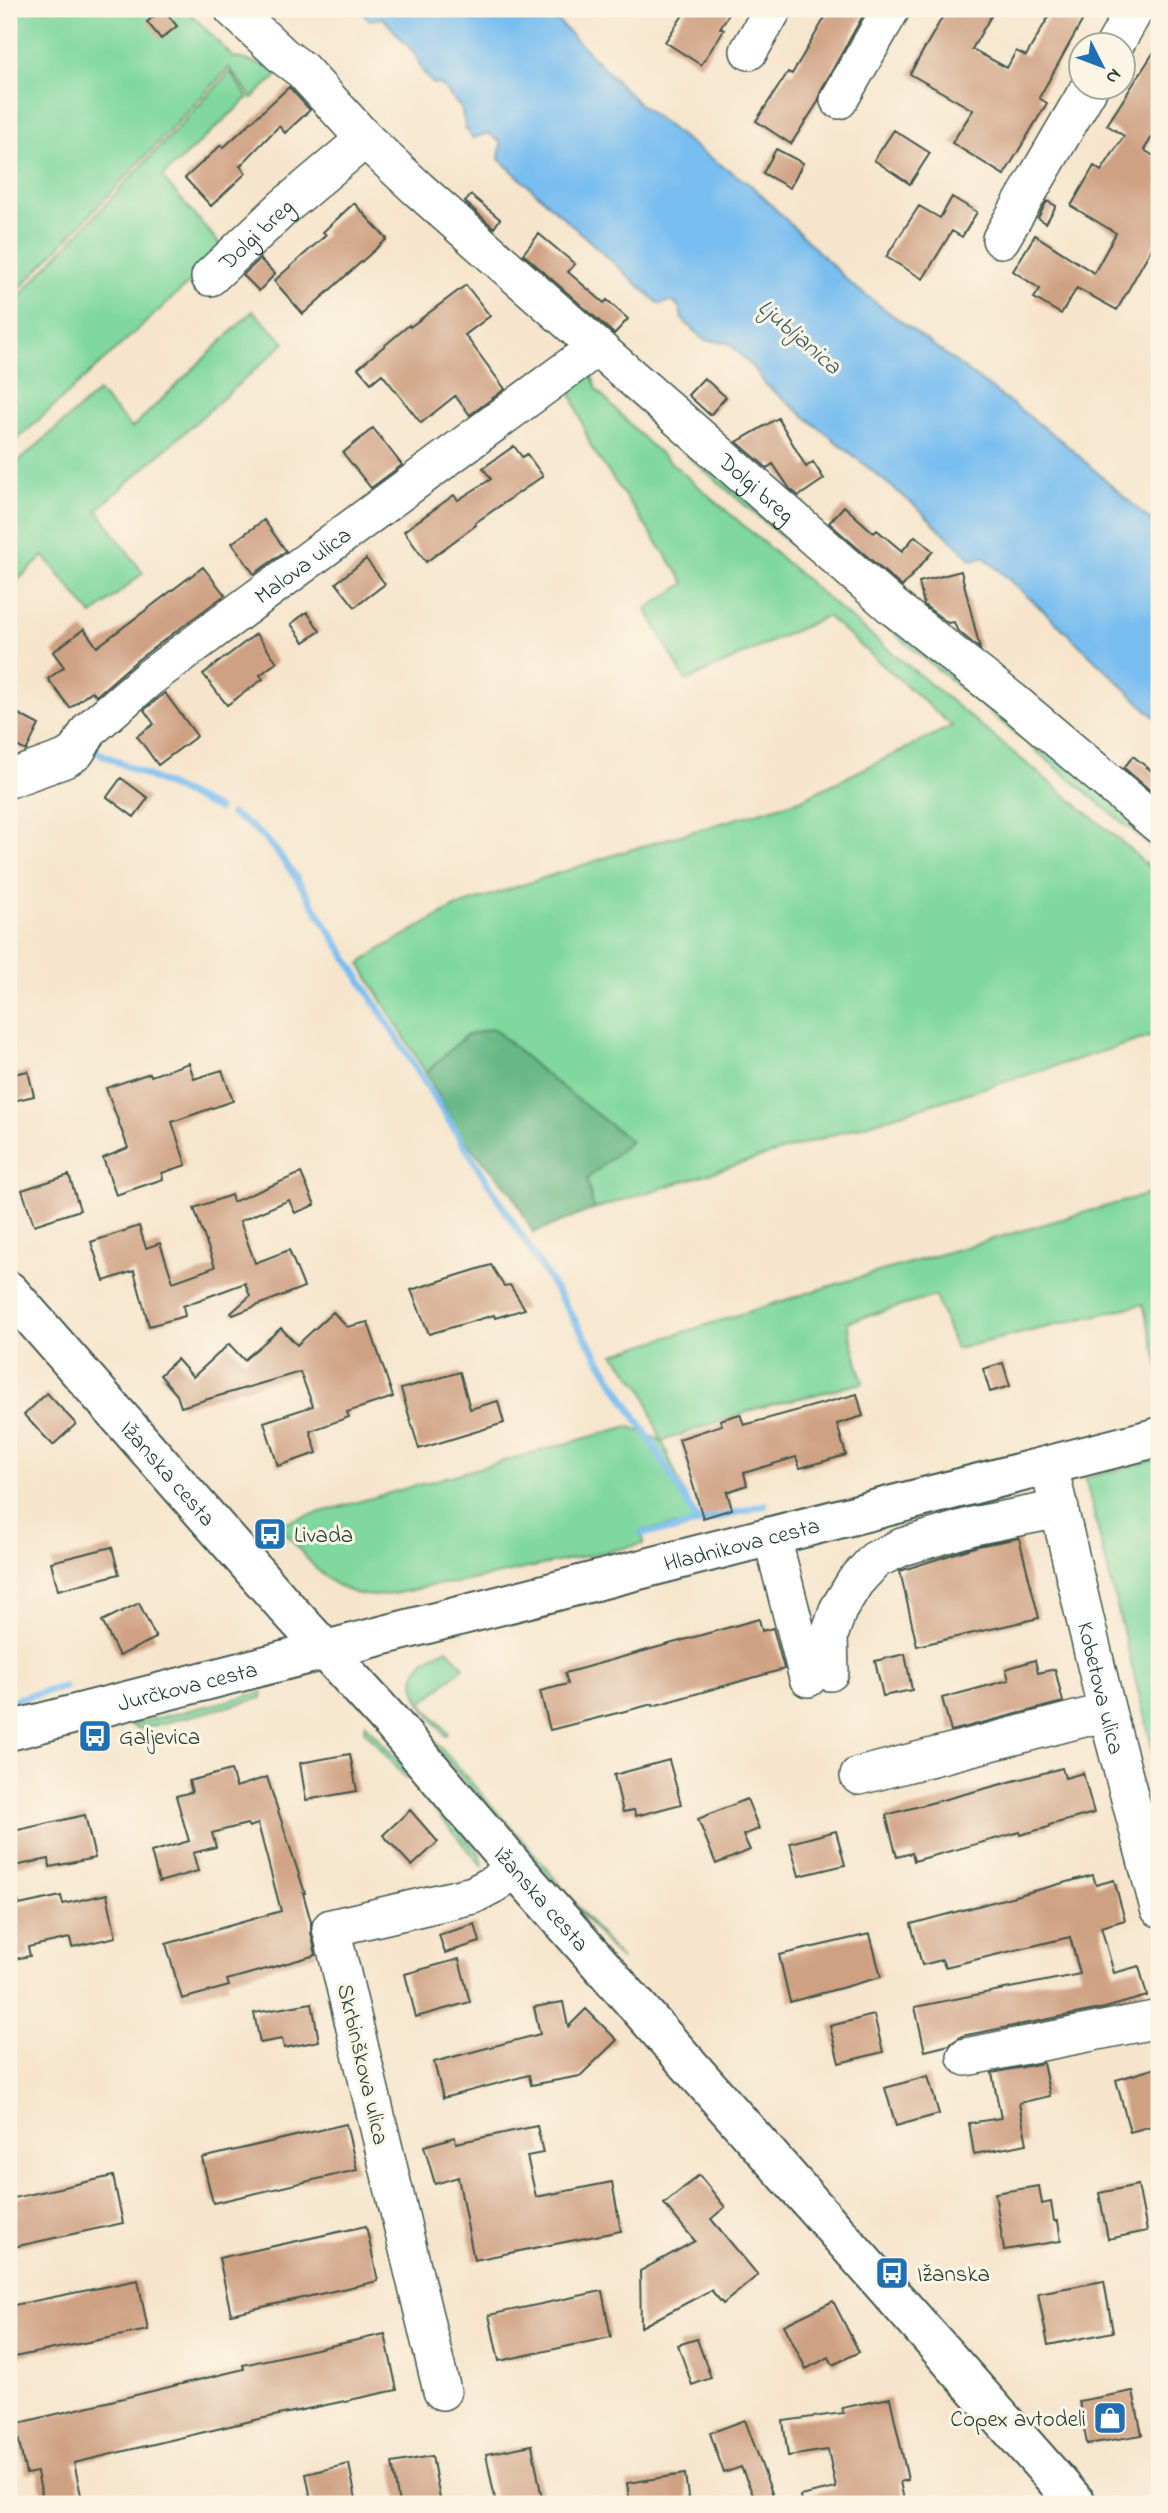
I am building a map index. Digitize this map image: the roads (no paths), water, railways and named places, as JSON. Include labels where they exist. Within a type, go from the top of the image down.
[{"type":"main road","name":"Ižanska cesta","points":[[9,1291],[1077,2504]]},
{"type":"main road","name":"Hladnikova cesta","points":[[325,1650],[1159,1437]]},
{"type":"main road","name":"Jurčkova cesta","points":[[9,1731],[325,1650]]},
{"type":"street","name":"Dolgi breg","points":[[233,9],[302,70],[365,139],[416,188],[892,606],[1016,704],[1159,825]]},
{"type":"street","points":[[749,51],[773,9]]},
{"type":"street","points":[[839,100],[891,9]]},
{"type":"street","points":[[1122,32],[1135,9]]},
{"type":"street","points":[[1002,239],[1081,102]]},
{"type":"street","name":"Dolgi breg","points":[[210,276],[284,207],[365,139]]},
{"type":"street","name":"Malova ulica","points":[[9,779],[65,760],[76,752],[90,729],[149,678],[597,347]]},
{"type":"street","name":"Kobetova ulica","points":[[1049,1466],[1107,1712],[1159,1908]]},
{"type":"street","points":[[772,1536],[819,1675],[838,1610],[855,1582],[875,1560],[902,1547],[973,1526],[1060,1508]]},
{"type":"street","points":[[859,1776],[1107,1712]]},
{"type":"street","name":"Skrbinškova ulica","points":[[442,2391],[331,1928],[472,1895],[516,1869]]},
{"type":"street","points":[[966,2056],[1159,2019]]},
{"type":"water","name":"Ljubljanica","points":[[358,9],[546,9],[639,104],[752,186],[852,285],[1062,441],[1159,528],[1159,721],[984,557],[972,560],[918,508],[765,384],[729,343],[704,340],[682,319],[680,308],[672,301],[659,304],[499,159],[501,143],[488,133],[473,138],[466,129],[461,108],[440,84],[433,84],[423,72],[415,54],[383,18],[370,20]]},
{"type":"waterway","points":[[95,751],[218,809]]},
{"type":"waterway","points":[[231,814],[260,834],[297,879],[652,1443],[699,1523]]},
{"type":"waterway","points":[[642,1533],[676,1529],[765,1505]]},
{"type":"waterway","points":[[9,1701],[64,1687]]},
{"type":"place","name":"Livada","points":[[270,1534]]},
{"type":"place","name":"Galjevica","points":[[95,1736]]},
{"type":"place","name":"Ižanska","points":[[892,2273]]},
{"type":"place","name":"Copex avtodeli","points":[[1110,2418]]}]
